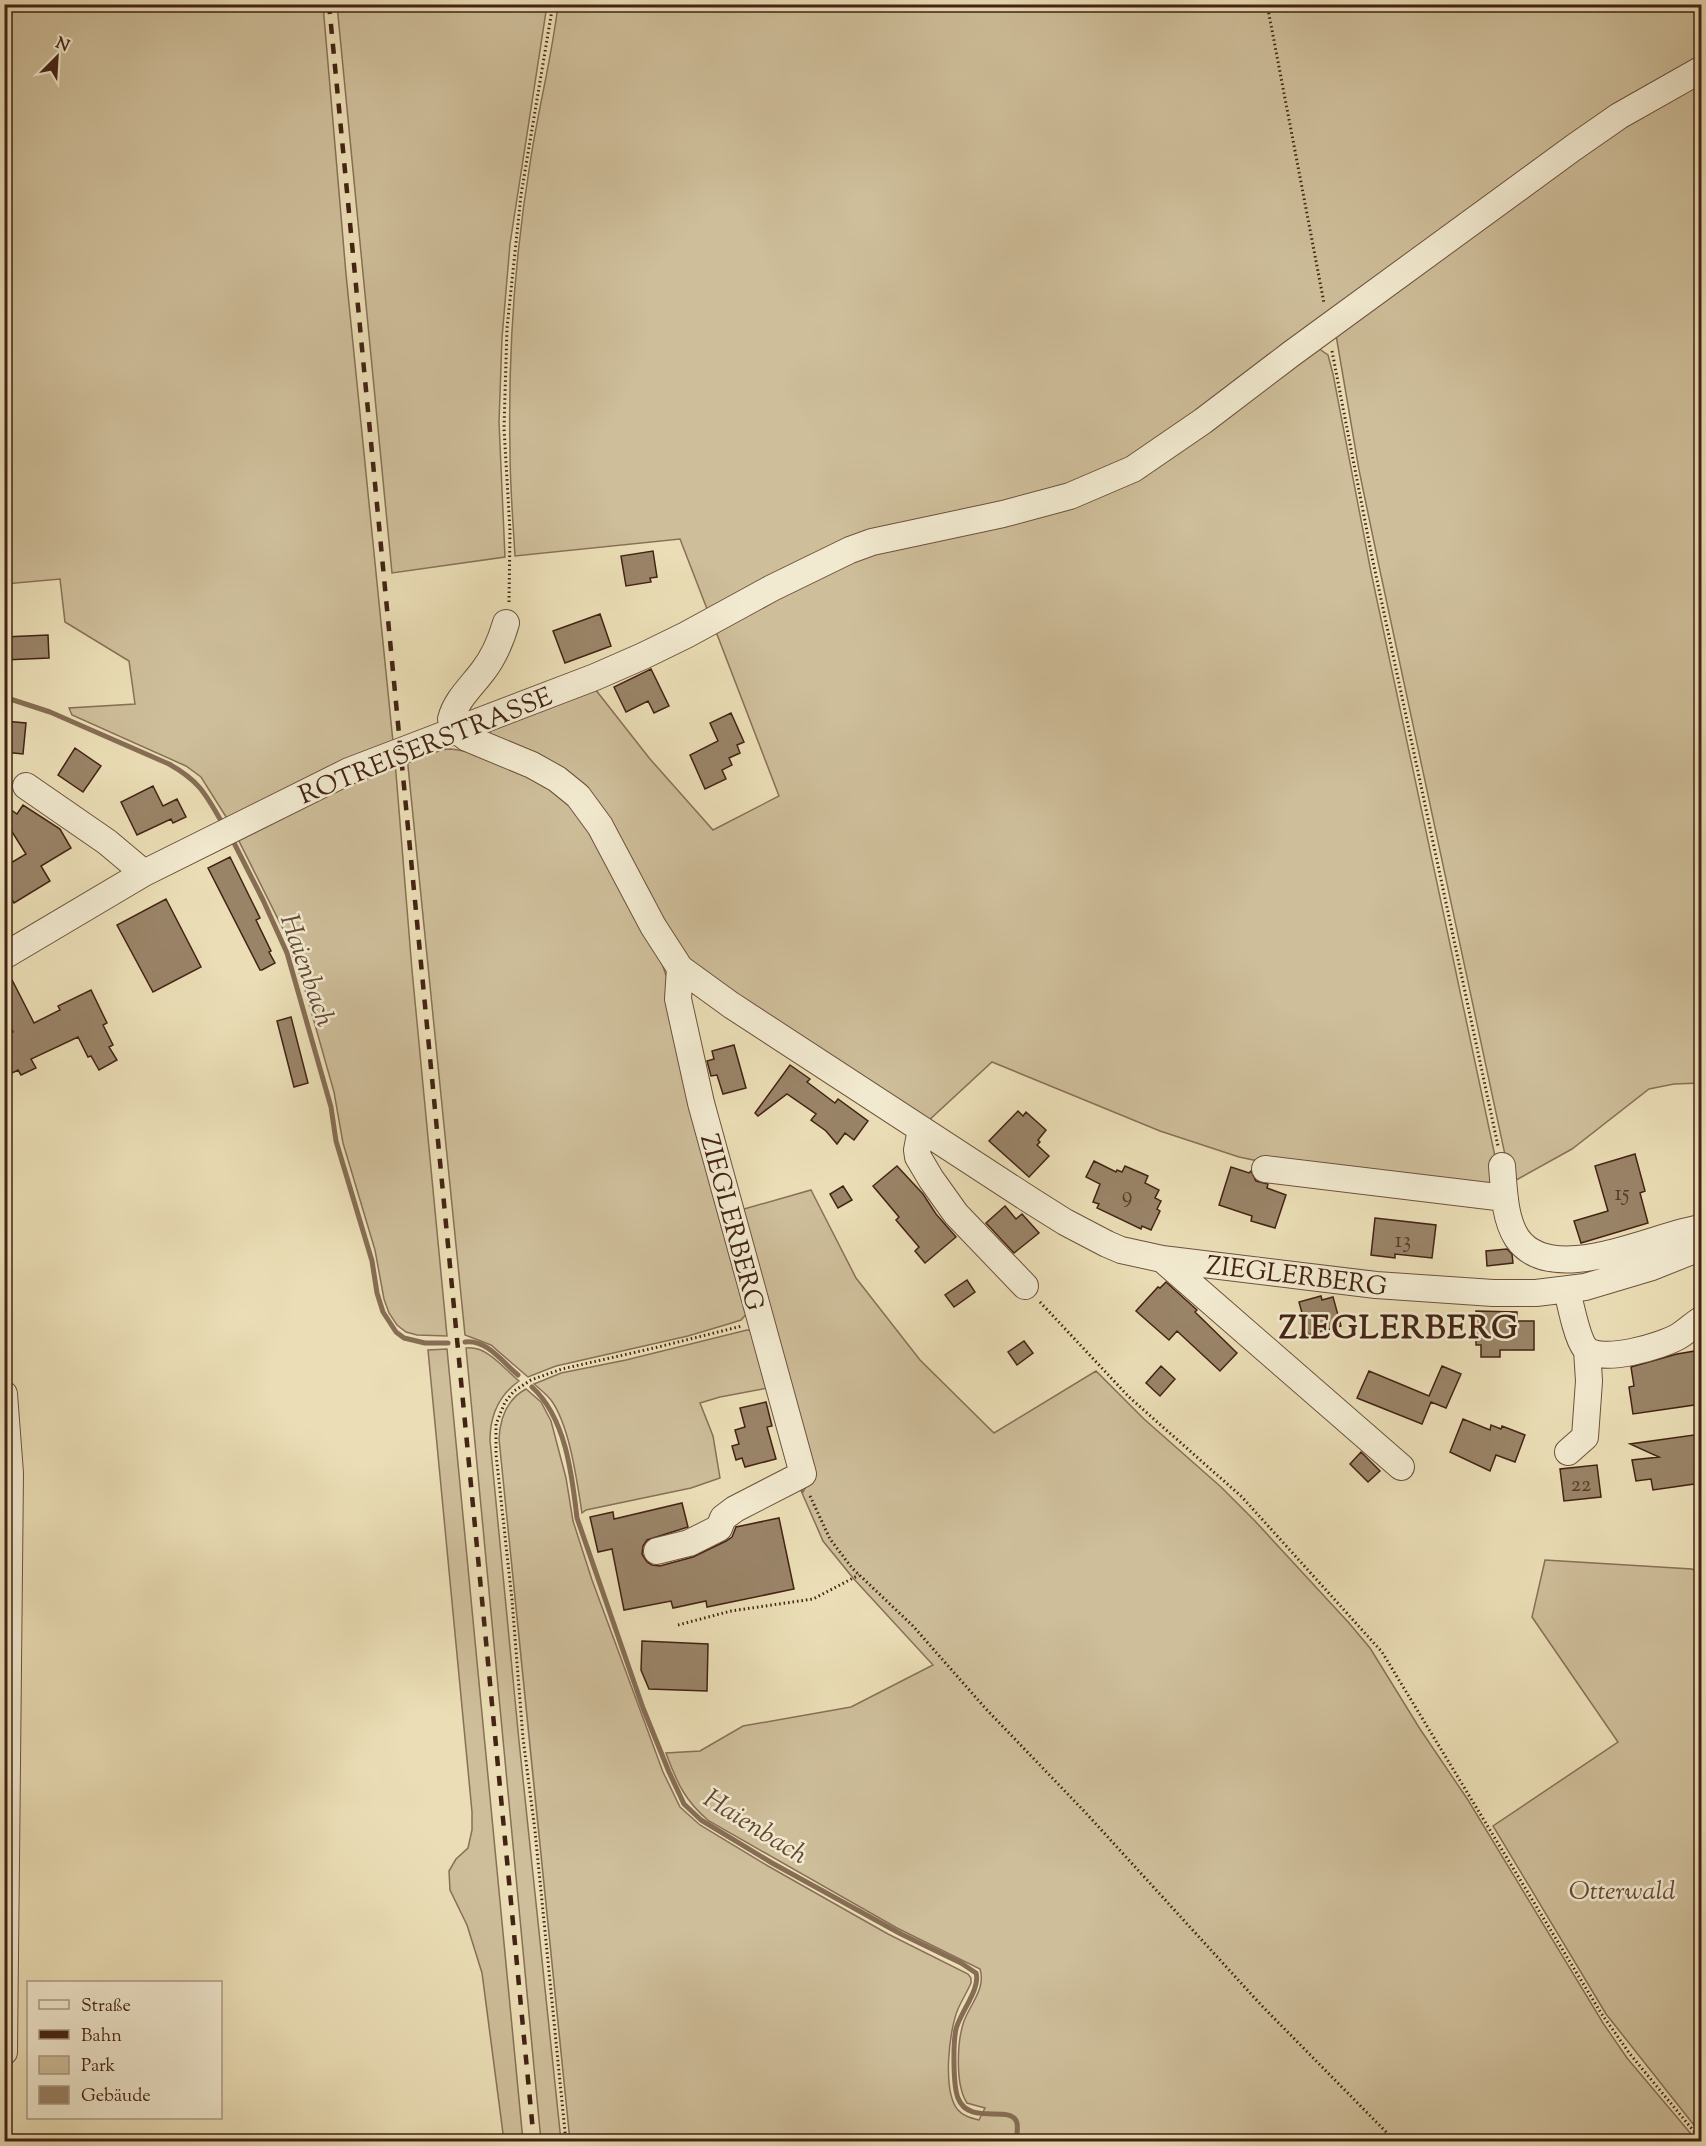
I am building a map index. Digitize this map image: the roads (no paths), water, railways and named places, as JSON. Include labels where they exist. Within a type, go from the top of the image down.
[{"type":"street","name":"ROTREISERSTRASSE","points":[[4,956],[144,873],[348,771],[595,677],[708,624],[772,588],[850,550],[872,542],[1049,502],[1124,474],[1177,440],[1610,122],[1701,69]]},
{"type":"street","points":[[455,729],[451,719],[452,712],[488,663],[497,648],[506,623]]},
{"type":"street","name":"ZIEGLERBERG","points":[[455,729],[467,738],[532,765],[557,779],[578,796],[600,826],[666,949],[680,969],[713,993],[1030,1200],[1094,1238],[1121,1250],[1162,1259],[1376,1285],[1504,1293],[1567,1290],[1624,1276],[1701,1248]]},
{"type":"street","points":[[26,786],[107,842],[144,873]]},
{"type":"street","name":"ZIEGLERBERG","points":[[657,1551],[689,1543],[719,1528],[723,1518],[735,1509],[803,1474],[701,1103],[682,1024],[677,989],[680,969]]},
{"type":"street","points":[[921,1129],[917,1143],[918,1157],[931,1179],[956,1214],[1025,1286]]},
{"type":"street","points":[[1502,1166],[1509,1218],[1517,1238],[1529,1250],[1544,1256],[1580,1258],[1606,1254],[1642,1246],[1679,1232],[1701,1228]]},
{"type":"street","points":[[1265,1169],[1505,1198]]},
{"type":"street","points":[[1162,1259],[1401,1467]]},
{"type":"street","points":[[1567,1290],[1582,1341],[1587,1350],[1589,1381],[1585,1437],[1568,1452]]},
{"type":"street","points":[[1587,1350],[1596,1354],[1613,1355],[1637,1351],[1669,1341],[1681,1335],[1701,1319]]},
{"type":"street","points":[[4,1394],[10,1473],[4,2052]]},
{"type":"waterway","name":"Haienbach","points":[[4,697],[50,712],[169,764],[196,783],[224,826]]},
{"type":"waterway","name":"Haienbach","points":[[231,837],[287,953],[331,1107],[336,1141],[372,1261],[377,1293],[383,1312],[396,1332],[404,1338],[425,1343],[448,1343]]},
{"type":"waterway","name":"Haienbach","points":[[465,1342],[473,1342],[487,1348],[518,1375]]},
{"type":"waterway","name":"Haienbach","points":[[532,1387],[553,1414],[560,1431],[570,1466],[577,1518],[643,1708],[684,1804],[701,1820],[772,1863],[976,1973],[976,1986],[956,2029],[954,2044],[956,2092],[963,2107],[971,2111],[1013,2117],[1017,2123],[1016,2142]]},
{"type":"railway","points":[[329,4],[534,2142]]},
{"type":"district","name":"ZIEGLERBERG","points":[[1399,1327]]},
{"type":"park label","name":"Otterwald","points":[[1622,1890]]}]
